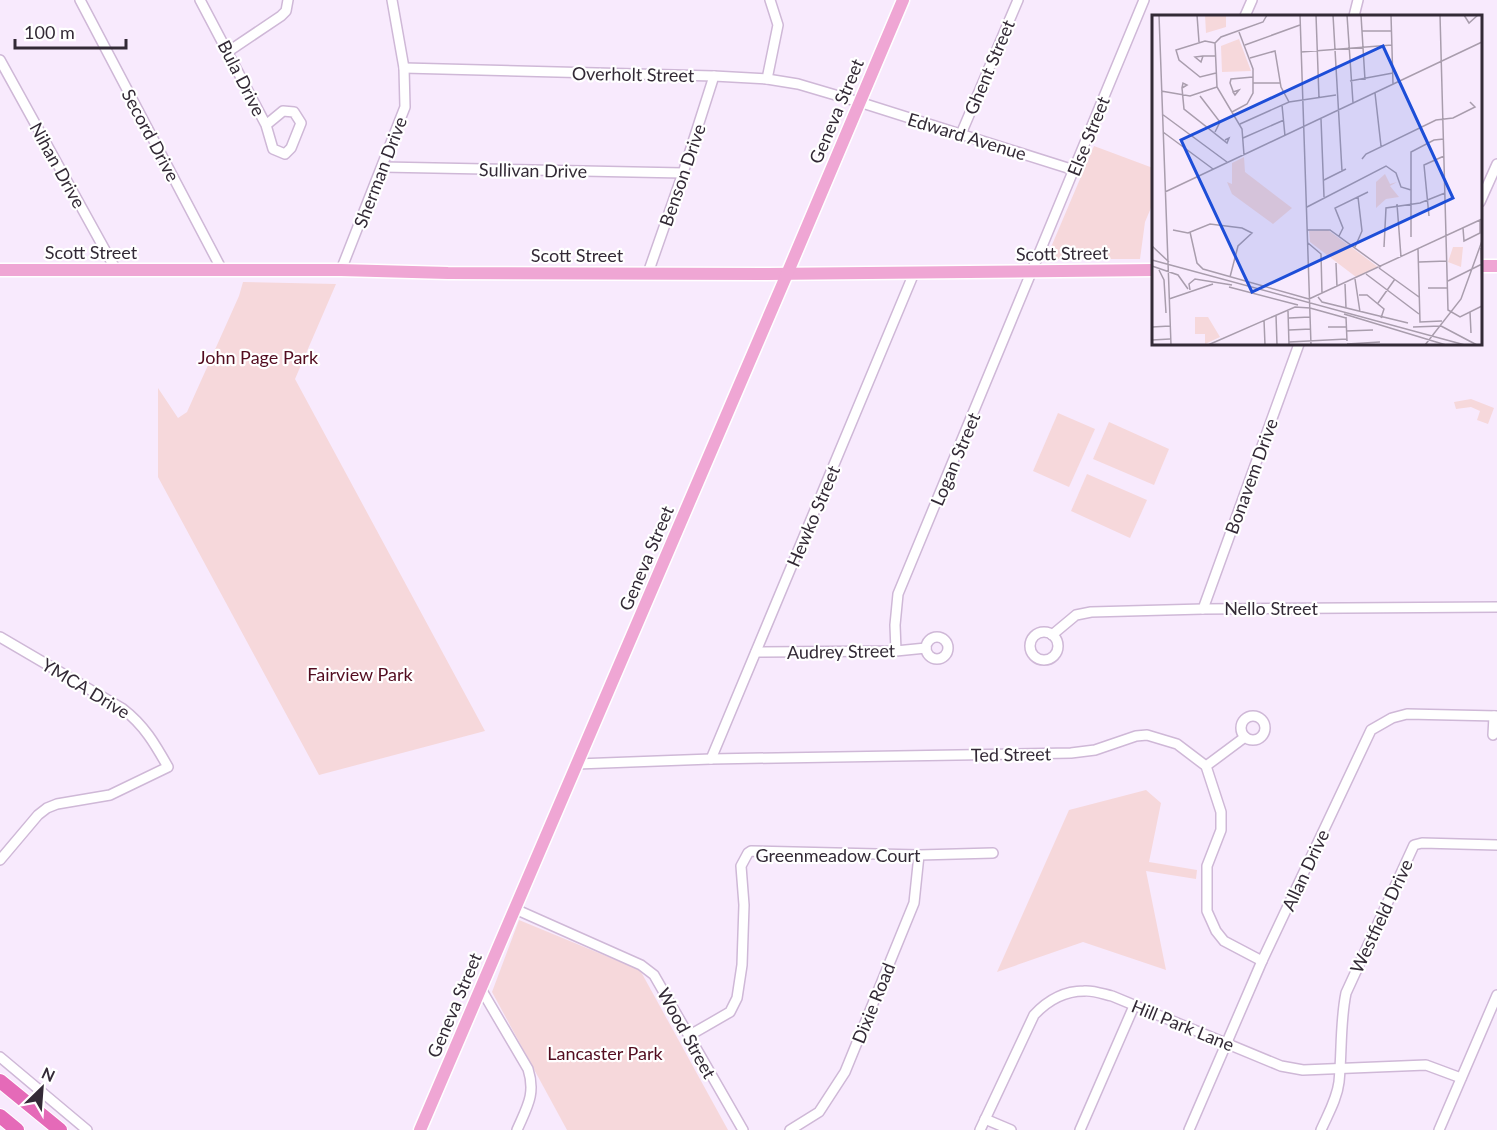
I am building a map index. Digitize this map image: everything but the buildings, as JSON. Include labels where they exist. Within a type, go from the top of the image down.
[{"type":"highway","points":[[0,1081],[60,1130]]},
{"type":"highway","points":[[0,1116],[17,1130]]},
{"type":"main road","name":"Geneva Street","points":[[420,1130],[903,0]]},
{"type":"main road","name":"Scott Street","points":[[0,270],[787,274],[1152,270]]},
{"type":"street","name":"Secord Drive","points":[[80,0],[222,270]]},
{"type":"street","name":"Bula Drive","points":[[200,0],[229,51],[266,125],[273,149],[285,154],[291,148],[301,123],[294,112],[283,111],[266,125]]},
{"type":"street","points":[[229,51],[281,16],[286,11],[288,0]]},
{"type":"street","name":"Sherman Drive","points":[[340,270],[405,107],[404,68],[392,0]]},
{"type":"street","points":[[767,79],[778,25],[770,0]]},
{"type":"street","name":"Ghent Street","points":[[961,134],[1018,0]]},
{"type":"street","name":"Else Street","points":[[1033,271],[1144,0]]},
{"type":"street","points":[[1245,15],[1252,0]]},
{"type":"street","points":[[1354,15],[1358,0]]},
{"type":"street","name":"Nihan Drive","points":[[0,60],[116,270]]},
{"type":"street","name":"Overholt Street","points":[[404,68],[714,75],[798,84],[860,102]]},
{"type":"street","name":"Benson Drive","points":[[648,273],[714,75]]},
{"type":"street","name":"Edward Avenue","points":[[860,102],[1074,170]]},
{"type":"street","points":[[1483,190],[1497,164]]},
{"type":"street","name":"Sullivan Drive","points":[[383,167],[683,173]]},
{"type":"street","name":"Logan Street","points":[[896,651],[895,624],[898,594],[1033,271]]},
{"type":"street","name":"Hewko Street","points":[[711,759],[914,273]]},
{"type":"street","name":"Bonavem Drive","points":[[1203,609],[1299,345]]},
{"type":"street","name":"Nello Street","points":[[1052,634],[1076,615],[1091,612],[1497,607]]},
{"type":"street","name":"YMCA Drive","points":[[0,636],[136,719],[147,732],[168,767],[110,795],[46,808],[0,861]]},
{"type":"street","name":"Audrey Street","points":[[756,652],[896,651],[926,648]]},
{"type":"street","name":"Allan Drive","points":[[1189,1130],[1262,962],[1371,730],[1392,718],[1407,714],[1496,716]]},
{"type":"street","points":[[1493,735],[1496,716]]},
{"type":"street","name":"Ted Street","points":[[577,764],[711,759],[1071,753],[1095,750],[1137,736],[1147,735],[1177,744],[1206,766]]},
{"type":"street","points":[[1245,737],[1206,766],[1221,812],[1221,830],[1208,866],[1207,911],[1216,932],[1224,941],[1262,962]]},
{"type":"street","name":"Westfield Drive","points":[[1340,1069],[1343,1006],[1346,993],[1414,845],[1422,843],[1497,845]]},
{"type":"street","name":"Greenmeadow Court","points":[[690,1035],[730,1012],[737,998],[742,965],[744,904],[741,866],[751,851],[919,855],[993,853]]},
{"type":"street","name":"Dixie Road","points":[[790,1130],[819,1112],[845,1072],[914,903],[919,855]]},
{"type":"street","name":"Wood Street","points":[[515,909],[641,965],[654,975],[743,1130]]},
{"type":"street","points":[[481,989],[528,1069],[532,1082],[532,1095],[517,1130]]},
{"type":"street","name":"Hill Park Lane","points":[[980,1130],[1034,1015],[1044,1004],[1055,997],[1084,991],[1112,996],[1281,1066],[1303,1070],[1426,1065],[1461,1078]]},
{"type":"street","points":[[1439,1130],[1497,995]]},
{"type":"street","points":[[1080,1130],[1134,1006]]},
{"type":"street","points":[[0,1057],[87,1130]]},
{"type":"street","points":[[1321,1130],[1335,1097],[1340,1069]]},
{"type":"street","points":[[985,1119],[1011,1130]]},
{"type":"green space","points":[[1094,146],[1152,168],[1152,205],[1145,222],[1140,259],[1046,259]]},
{"type":"green space","name":"Fairview Park","points":[[243,282],[336,284],[295,379],[485,731],[319,775],[158,477],[158,388],[178,418],[187,412],[239,296]]},
{"type":"green space","points":[[1471,399],[1494,408],[1488,424],[1477,420],[1480,411],[1471,407],[1456,409],[1454,402]]},
{"type":"green space","points":[[1058,413],[1095,429],[1069,487],[1033,471]]},
{"type":"green space","points":[[1109,422],[1169,449],[1154,485],[1093,459]]},
{"type":"green space","points":[[1087,474],[1147,500],[1130,538],[1071,511]]},
{"type":"green space","points":[[1146,790],[1161,803],[1149,862],[1197,870],[1196,879],[1146,871],[1166,970],[1083,942],[997,972],[1069,810]]},
{"type":"green space","name":"Lancaster Park","points":[[519,920],[640,970],[728,1130],[567,1130],[492,992]]},
{"type":"park label","name":"John Page Park","points":[[258,357]]}]
